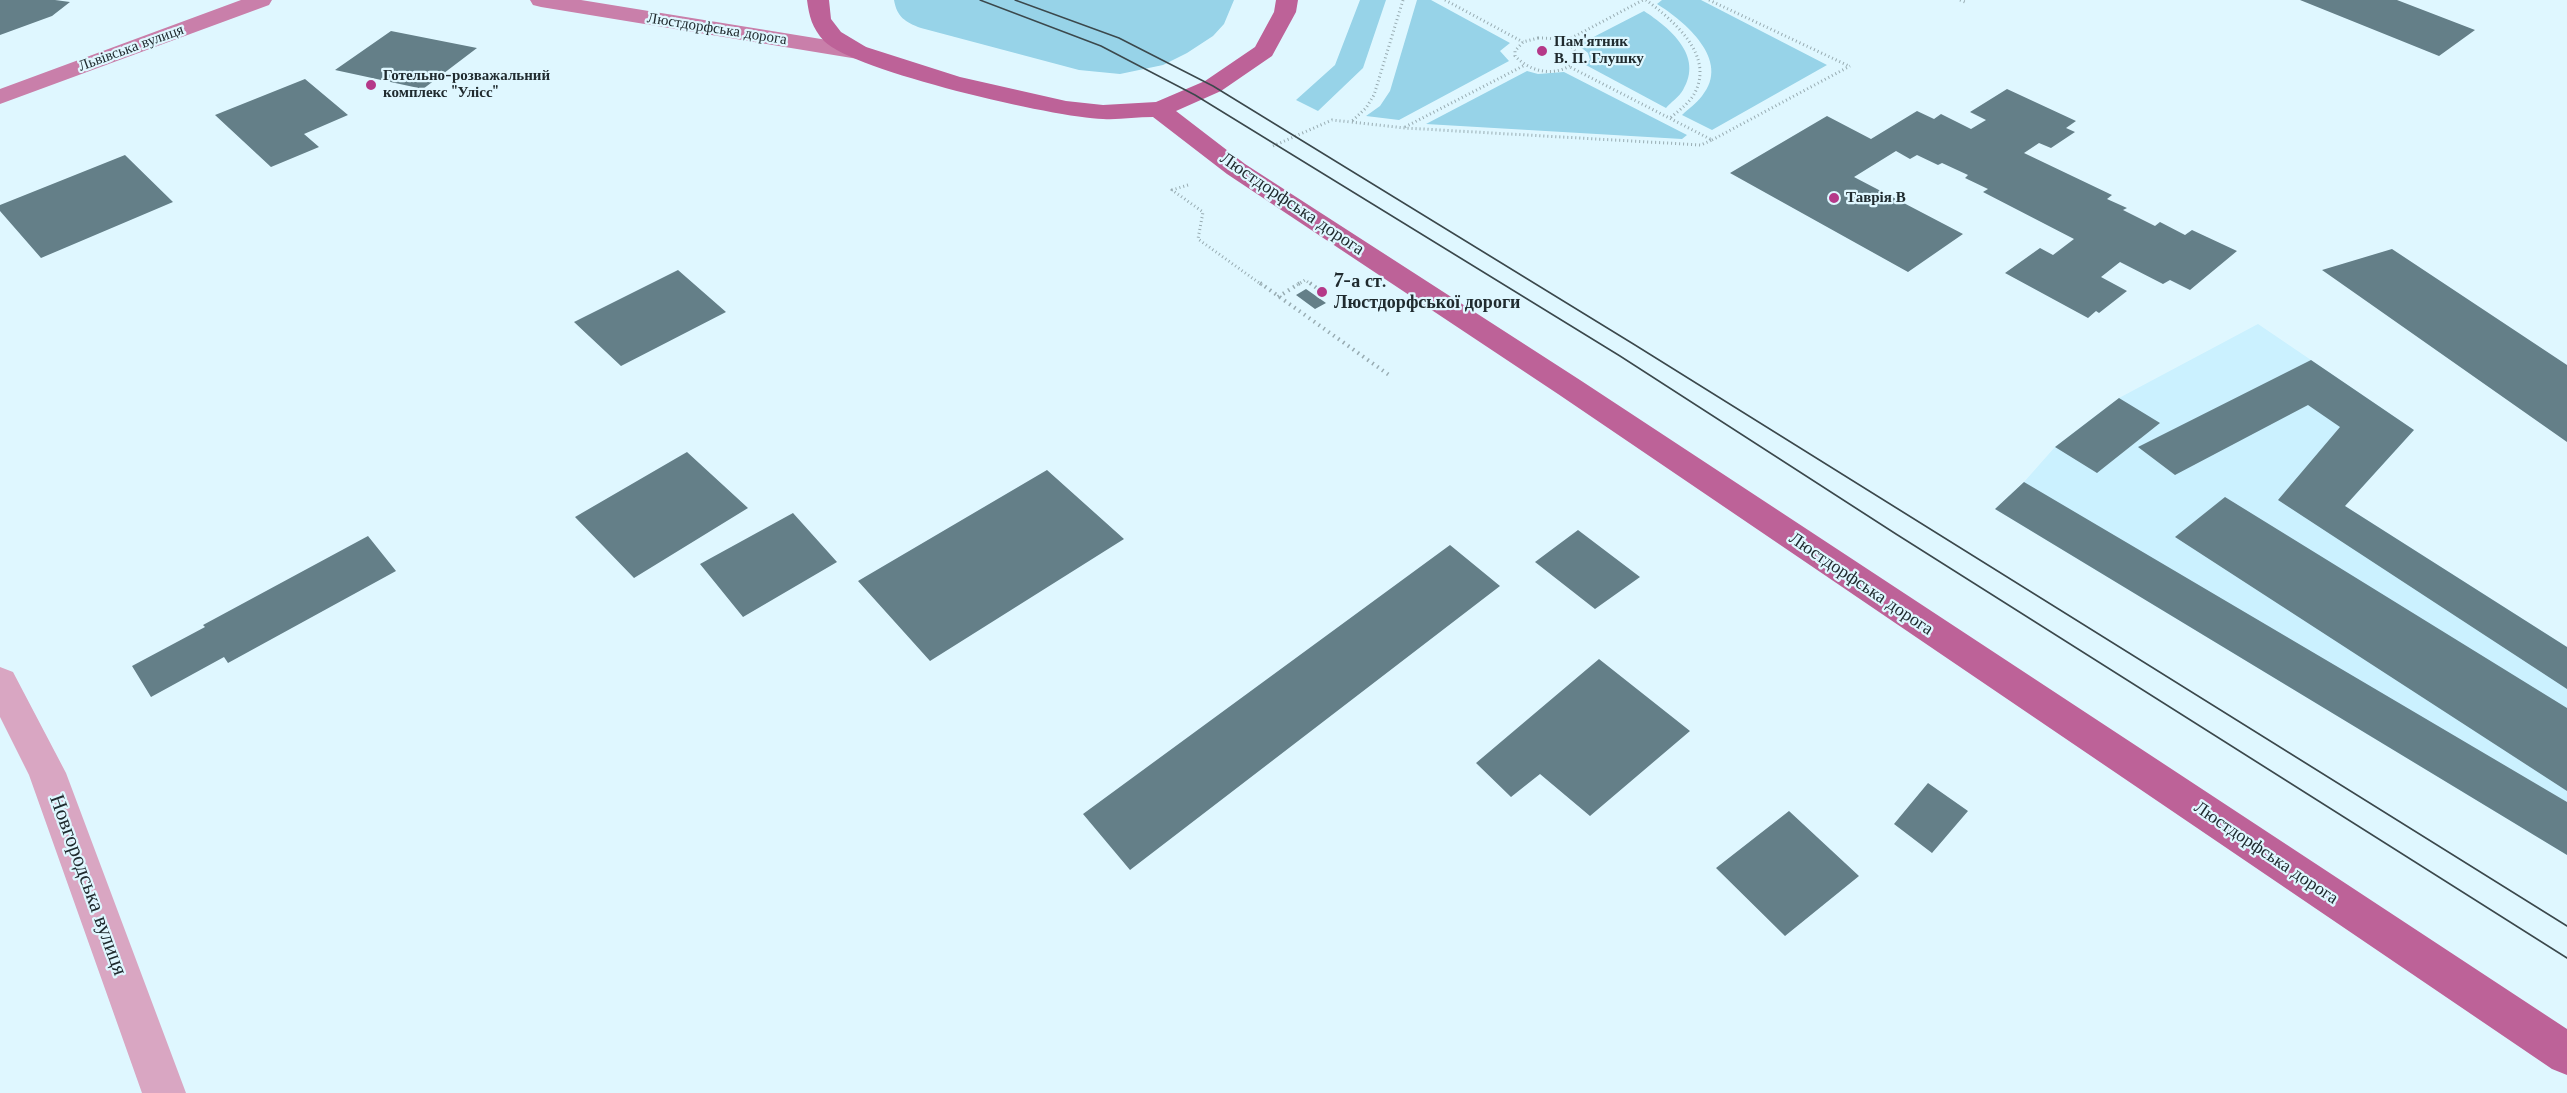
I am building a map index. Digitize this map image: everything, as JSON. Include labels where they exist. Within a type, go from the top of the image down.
[{"type":"main road","name":"Львівська вулиця","points":[[0,97],[261,0]]},
{"type":"main road","name":"Люстдорфська дорога","points":[[541,0],[858,52]]},
{"type":"main road","points":[[818,0],[820,19],[833,37],[858,52],[954,83],[1066,108],[1103,112],[1158,110],[1213,86],[1264,51],[1285,12],[1287,0]]},
{"type":"main road","name":"Люстдорфська дорога","points":[[1158,110],[1236,169],[1569,387],[2567,1054]]},
{"type":"street","name":"Новгородська вулиця","points":[[0,682],[47,773],[164,1093]]},
{"type":"path","points":[[1402,0],[1374,95],[1366,108],[1351,122],[1405,128],[1701,145],[1850,66],[1709,0]]},
{"type":"path","points":[[1445,0],[1523,42]]},
{"type":"path","points":[[1563,42],[1644,0],[1674,21],[1691,44],[1700,62],[1700,78],[1693,96],[1669,119]]},
{"type":"path","points":[[1960,0],[1965,2]]},
{"type":"path","points":[[1570,67],[1578,59],[1578,54],[1570,45],[1563,42],[1546,38],[1523,42],[1517,46],[1515,56],[1525,66],[1543,71],[1570,67],[1712,141]]},
{"type":"path","points":[[1405,128],[1525,66]]},
{"type":"path","points":[[1278,297],[1305,280],[1322,291]]},
{"type":"shaded area","points":[[894,0],[1234,0],[1224,24],[1213,36],[1187,53],[1163,65],[1120,74],[1079,70],[921,28],[903,18],[897,11]]},
{"type":"shaded area","points":[[1360,0],[1386,0],[1363,68],[1318,111],[1296,100],[1335,65]]},
{"type":"shaded area","points":[[1417,0],[1431,0],[1510,43],[1500,51],[1509,61],[1399,120],[1366,116],[1380,106],[1390,91]]},
{"type":"shaded area","points":[[1662,0],[1701,0],[1827,65],[1712,130],[1682,115],[1700,99],[1710,82],[1711,69],[1708,56],[1691,31],[1657,4]]},
{"type":"shaded area","points":[[1644,11],[1673,35],[1687,55],[1688,78],[1683,90],[1666,108],[1584,64],[1590,60],[1588,53],[1578,45]]},
{"type":"shaded area","points":[[1527,71],[1538,74],[1564,72],[1687,135],[1682,139],[1426,124]]},
{"type":"shaded area","points":[[2258,324],[2414,430],[2345,506],[2567,647],[2567,855],[1995,509],[2024,482],[2055,447],[2119,398]]},
{"type":"building","points":[[0,0],[70,2],[52,16],[0,35]]},
{"type":"building","points":[[2300,0],[2397,0],[2475,30],[2439,56]]},
{"type":"building","points":[[391,31],[477,48],[423,89],[335,70]]},
{"type":"building","points":[[305,79],[348,115],[304,134],[319,147],[271,167],[215,115]]},
{"type":"building","points":[[2007,89],[2076,121],[2066,128],[2075,132],[2051,148],[2039,143],[2024,153],[2112,195],[2107,199],[2127,208],[2123,210],[2155,226],[2160,222],[2185,235],[2192,230],[2237,251],[2190,290],[2170,280],[2163,284],[2120,262],[2101,277],[2127,291],[2099,313],[2096,311],[2088,318],[2005,273],[2040,248],[2053,255],[2074,239],[1983,192],[1988,189],[1965,178],[1968,175],[1942,163],[1938,165],[1917,155],[1910,159],[1896,151],[1854,177],[1963,234],[1908,272],[1730,173],[1827,116],[1871,139],[1917,111],[1934,119],[1941,114],[1971,129],[1986,120],[1970,112]]},
{"type":"building","points":[[125,155],[173,202],[41,258],[0,211],[0,205]]},
{"type":"building","points":[[2392,249],[2567,365],[2567,442],[2322,270]]},
{"type":"building","points":[[678,270],[726,312],[621,366],[574,322]]},
{"type":"building","points":[[1306,289],[1326,303],[1315,309],[1296,295]]},
{"type":"building","points":[[2311,360],[2414,430],[2345,506],[2567,647],[2567,689],[2278,500],[2340,427],[2308,405],[2175,475],[2138,447]]},
{"type":"building","points":[[2119,398],[2160,423],[2097,473],[2055,447]]},
{"type":"building","points":[[687,452],[748,508],[634,578],[575,517]]},
{"type":"building","points":[[1047,470],[1124,539],[930,661],[858,581]]},
{"type":"building","points":[[2024,482],[2567,802],[2567,855],[1995,509]]},
{"type":"building","points":[[2225,497],[2567,708],[2567,791],[2175,537]]},
{"type":"building","points":[[793,513],[837,562],[743,617],[700,564]]},
{"type":"building","points":[[1578,530],[1640,577],[1595,609],[1535,562]]},
{"type":"building","points":[[368,536],[396,571],[228,663],[224,657],[151,697],[132,666]]},
{"type":"building","points":[[1450,545],[1500,586],[1130,870],[1083,814]]},
{"type":"building","points":[[1599,659],[1690,731],[1590,816],[1540,774],[1511,797],[1476,763]]},
{"type":"building","points":[[1928,783],[1968,811],[1932,853],[1894,824]]},
{"type":"building","points":[[1789,811],[1859,876],[1785,936],[1716,868]]},
{"type":"tram line","points":[[980,0],[1101,46],[1195,95],[1620,356],[1896,534],[2567,958]]},
{"type":"tram line","points":[[1015,0],[1119,38],[1213,86],[1635,345],[2567,926]]},
{"type":"place","name":"Пам'ятник В. П. Глушку","points":[[1542,51]]},
{"type":"place","name":"Готельно-розважальний комплекс \"Улісс\"","points":[[371,85]]},
{"type":"place","name":"Таврія В","points":[[1834,198]]},
{"type":"place","name":"7-а ст. Люстдорфської дороги","points":[[1322,292]]}]
